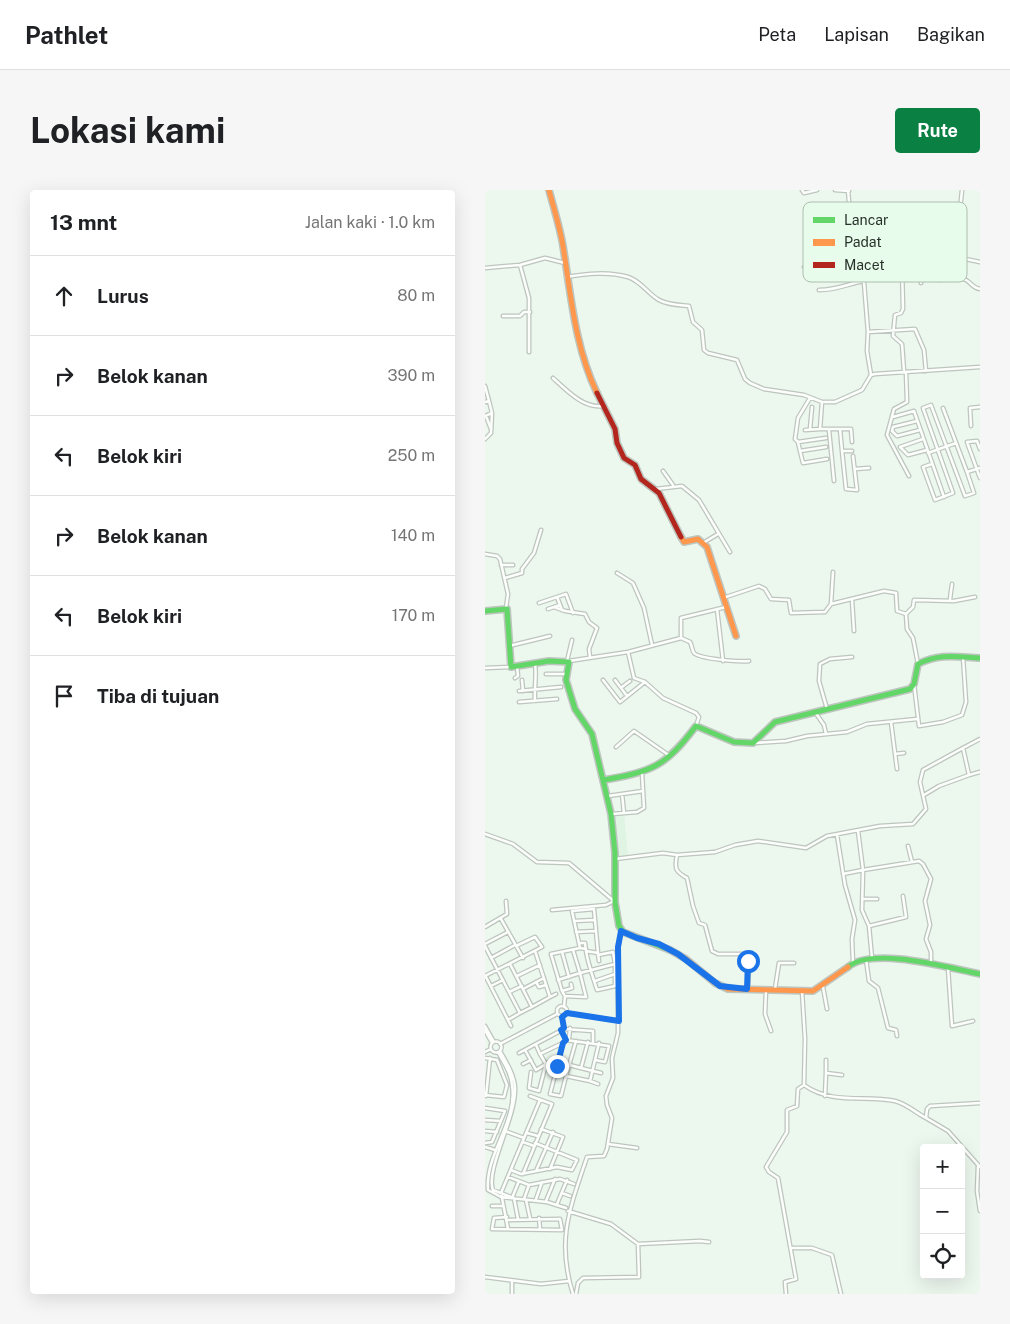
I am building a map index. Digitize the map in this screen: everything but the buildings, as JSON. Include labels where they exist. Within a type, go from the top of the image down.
[{"type":"street","points":[[549,190],[563,246],[565,277],[576,320],[578,340],[603,406],[615,429],[617,443],[624,458],[635,465],[641,479],[656,489],[684,542],[698,539],[703,543],[709,553],[736,636]]},
{"type":"street","points":[[802,190],[804,193],[817,190]]},
{"type":"street","points":[[835,190],[848,190]]},
{"type":"street","points":[[485,268],[520,265],[545,258],[565,262]]},
{"type":"street","points":[[967,259],[980,262]]},
{"type":"street","points":[[520,265],[529,298],[529,352]]},
{"type":"street","points":[[565,277],[605,273],[628,278],[645,287],[658,300],[669,304],[689,306],[693,322],[702,330],[705,350],[708,353],[736,359],[745,380],[764,389],[822,402],[835,402],[862,390],[871,375],[867,350],[868,332],[863,282]]},
{"type":"street","points":[[819,290],[833,290],[860,282]]},
{"type":"street","points":[[903,282],[903,309],[901,313],[895,315],[894,331],[895,339],[902,344],[907,402],[894,409],[887,432],[909,476]]},
{"type":"street","points":[[967,282],[974,288],[980,289]]},
{"type":"street","points":[[503,316],[520,316],[524,312],[530,312]]},
{"type":"street","points":[[868,332],[916,330],[917,339],[924,350],[926,370]]},
{"type":"street","points":[[871,375],[979,367]]},
{"type":"street","points":[[553,378],[569,394],[590,404],[603,406]]},
{"type":"street","points":[[485,386],[487,402],[492,413],[491,430],[485,439]]},
{"type":"street","points":[[810,398],[797,421],[794,436],[798,442],[803,463],[827,459]]},
{"type":"street","points":[[820,429],[822,402]]},
{"type":"street","points":[[932,464],[923,468],[935,500],[953,493],[923,408],[933,406],[965,496],[974,493],[943,408]]},
{"type":"street","points":[[810,429],[812,407]]},
{"type":"street","points":[[971,426],[970,408],[980,407]]},
{"type":"street","points":[[893,417],[913,412],[944,497]]},
{"type":"street","points":[[491,430],[486,416],[492,413]]},
{"type":"street","points":[[917,421],[893,427],[892,431],[897,436],[920,430]]},
{"type":"street","points":[[840,429],[846,489],[857,490],[853,456]]},
{"type":"street","points":[[805,430],[851,429],[852,442]]},
{"type":"street","points":[[829,430],[834,481]]},
{"type":"street","points":[[798,442],[826,438]]},
{"type":"street","points":[[923,439],[900,447],[908,455],[937,450],[956,443]]},
{"type":"street","points":[[980,449],[977,441],[967,442],[978,468],[980,478]]},
{"type":"street","points":[[800,451],[826,447]]},
{"type":"street","points":[[842,452],[852,451]]},
{"type":"street","points":[[855,469],[869,468]]},
{"type":"street","points":[[967,472],[978,468]]},
{"type":"street","points":[[663,471],[673,485]]},
{"type":"street","points":[[656,489],[673,485],[681,486],[699,500],[715,523],[718,534],[730,552]]},
{"type":"street","points":[[505,578],[522,573],[533,553],[541,530]]},
{"type":"street","points":[[703,543],[718,534]]},
{"type":"street","points":[[485,554],[498,556],[505,578],[508,594],[509,646],[518,676],[515,678]]},
{"type":"street","points":[[501,565],[513,565]]},
{"type":"street","points":[[723,598],[759,586],[765,589],[771,598],[789,600],[791,613],[825,612],[831,604],[833,572]]},
{"type":"street","points":[[617,573],[633,583],[644,608],[652,645]]},
{"type":"street","points":[[950,600],[952,584]]},
{"type":"street","points":[[831,604],[884,591],[893,592],[898,596],[897,611],[906,614]]},
{"type":"street","points":[[539,603],[566,594],[573,613]]},
{"type":"street","points":[[557,597],[562,610]]},
{"type":"street","points":[[906,614],[913,608],[914,600],[950,600],[975,597]]},
{"type":"street","points":[[852,600],[854,631]]},
{"type":"street","points":[[547,610],[560,605]]},
{"type":"street","points":[[554,607],[573,613],[585,614],[589,622],[597,628],[589,649],[590,657]]},
{"type":"street","points":[[681,638],[681,618],[726,607]]},
{"type":"street","points":[[485,611],[507,608]]},
{"type":"street","points":[[717,609],[723,661]]},
{"type":"street","points":[[906,614],[907,630],[912,637],[918,664],[914,684],[919,726],[943,722],[964,714],[966,702],[963,657]]},
{"type":"street","points":[[509,646],[550,636]]},
{"type":"street","points":[[485,668],[568,661],[629,652],[681,638],[690,642],[695,654],[723,661],[749,661]]},
{"type":"street","points":[[572,640],[566,674],[575,709],[592,734],[604,780],[611,814],[615,859],[613,902],[621,931],[618,947],[619,1021],[612,1058],[613,1078],[606,1096],[612,1118],[608,1144],[604,1156],[587,1157],[567,1209],[565,1242],[569,1281],[575,1294]]},
{"type":"street","points":[[604,780],[641,773],[663,765],[672,757],[696,726],[699,717],[696,713],[663,698],[645,682],[633,677],[629,652]]},
{"type":"street","points":[[918,664],[941,654],[980,658]]},
{"type":"street","points":[[827,709],[819,681],[820,665],[830,659],[852,657]]},
{"type":"street","points":[[535,663],[537,675],[534,690],[535,701]]},
{"type":"street","points":[[545,674],[566,674]]},
{"type":"street","points":[[522,680],[521,691],[561,687]]},
{"type":"street","points":[[603,680],[620,702],[645,682]]},
{"type":"street","points":[[615,680],[627,696]]},
{"type":"street","points":[[621,688],[631,680]]},
{"type":"street","points":[[753,743],[773,723],[898,693],[911,688],[914,684]]},
{"type":"street","points":[[519,702],[557,699]]},
{"type":"street","points":[[815,712],[824,725],[826,734]]},
{"type":"street","points":[[696,726],[735,743],[753,743],[786,741],[847,732],[867,724],[917,718]]},
{"type":"street","points":[[891,722],[897,769]]},
{"type":"street","points":[[616,747],[634,731],[672,757]]},
{"type":"street","points":[[615,859],[663,853],[677,855],[715,852],[735,845],[760,841],[807,848],[825,837],[914,824],[926,809],[919,778],[923,770],[980,739]]},
{"type":"street","points":[[963,748],[969,775]]},
{"type":"street","points":[[895,754],[904,753]]},
{"type":"street","points":[[924,795],[939,786],[980,772]]},
{"type":"street","points":[[611,814],[644,808],[641,773]]},
{"type":"street","points":[[607,796],[643,792]]},
{"type":"street","points":[[622,794],[624,813]]},
{"type":"street","points":[[858,831],[863,870],[863,916],[869,926],[869,981],[878,988],[888,1028],[895,1030],[897,1036]]},
{"type":"street","points":[[485,834],[513,844],[537,862],[569,863],[613,902]]},
{"type":"street","points":[[837,835],[843,874],[854,917],[853,963]]},
{"type":"street","points":[[909,846],[912,862]]},
{"type":"street","points":[[677,855],[677,870],[680,876],[687,878],[695,913],[699,923],[705,925],[711,951],[721,955],[745,954],[749,966],[747,989]]},
{"type":"street","points":[[843,874],[912,862],[922,862],[931,879],[925,902],[930,925],[926,939],[931,950],[931,964]]},
{"type":"street","points":[[869,926],[906,917],[903,896]]},
{"type":"street","points":[[864,900],[877,899]]},
{"type":"street","points":[[485,927],[507,914],[506,901]]},
{"type":"street","points":[[552,910],[606,906],[613,902]]},
{"type":"street","points":[[580,948],[573,910],[593,909],[599,961]]},
{"type":"street","points":[[854,917],[863,916]]},
{"type":"street","points":[[501,919],[523,958]]},
{"type":"street","points":[[574,921],[595,920]]},
{"type":"street","points":[[576,932],[596,931]]},
{"type":"street","points":[[621,931],[670,950],[686,959],[720,986],[747,989],[813,991],[823,987],[853,963],[869,959],[931,964],[980,974]]},
{"type":"street","points":[[486,944],[508,932]]},
{"type":"street","points":[[491,958],[536,937],[541,947],[498,970],[486,979],[511,1026]]},
{"type":"street","points":[[485,938],[487,953],[520,1013]]},
{"type":"street","points":[[567,1013],[564,1007],[565,996],[551,954],[580,948],[586,950],[594,953],[598,954],[613,952],[615,986],[597,992],[587,957],[586,950],[585,943],[579,943]]},
{"type":"street","points":[[565,996],[588,998],[573,950]]},
{"type":"street","points":[[535,951],[550,997]]},
{"type":"street","points":[[562,952],[569,977]]},
{"type":"street","points":[[587,957],[594,953]]},
{"type":"street","points":[[775,989],[779,963],[794,963]]},
{"type":"street","points":[[510,964],[532,1007]]},
{"type":"street","points":[[559,980],[615,964]]},
{"type":"street","points":[[517,976],[540,965]]},
{"type":"street","points":[[948,968],[952,1026],[973,1021]]},
{"type":"street","points":[[594,981],[615,974]]},
{"type":"street","points":[[509,992],[544,978]]},
{"type":"street","points":[[490,986],[503,980]]},
{"type":"street","points":[[535,982],[539,987],[546,985]]},
{"type":"street","points":[[562,991],[572,986],[575,996]]},
{"type":"street","points":[[823,987],[827,1009]]},
{"type":"street","points":[[766,990],[765,1017],[771,1031]]},
{"type":"street","points":[[802,991],[805,1039],[804,1085]]},
{"type":"street","points":[[508,1020],[556,994]]},
{"type":"street","points":[[493,1043],[500,1044],[557,1014],[559,1007],[564,1007]]},
{"type":"street","points":[[562,1017],[567,1013],[619,1021]]},
{"type":"street","points":[[557,1014],[562,1017]]},
{"type":"street","points":[[562,1017],[562,1029],[566,1041]]},
{"type":"street","points":[[485,1028],[493,1043],[491,1050]]},
{"type":"street","points":[[570,1028],[559,1057],[550,1094],[561,1096],[576,1041]]},
{"type":"street","points":[[519,1053],[562,1029],[570,1028],[593,1031],[593,1042]]},
{"type":"street","points":[[540,1054],[566,1041],[593,1042],[609,1046],[605,1062],[595,1060]]},
{"type":"street","points":[[581,1068],[587,1042]]},
{"type":"street","points":[[500,1044],[499,1052],[513,1086],[510,1112],[495,1150],[489,1170],[489,1181],[493,1190],[513,1198]]},
{"type":"street","points":[[589,1082],[599,1044]]},
{"type":"street","points":[[536,1045],[547,1064],[557,1066]]},
{"type":"street","points":[[485,1052],[491,1050],[499,1052],[512,1074],[515,1086],[513,1108],[486,1170],[487,1186],[490,1192],[501,1197],[535,1200],[557,1205],[612,1225],[638,1244],[700,1240],[709,1242]]},
{"type":"street","points":[[525,1050],[536,1070]]},
{"type":"street","points":[[527,1074],[559,1057]]},
{"type":"street","points":[[485,1058],[490,1058],[497,1060],[507,1085],[505,1097],[486,1096],[490,1058]]},
{"type":"street","points":[[523,1064],[531,1060]]},
{"type":"street","points":[[825,1097],[826,1060]]},
{"type":"street","points":[[558,1062],[601,1073]]},
{"type":"street","points":[[531,1072],[529,1088],[539,1091],[547,1064]]},
{"type":"street","points":[[826,1073],[842,1075]]},
{"type":"street","points":[[566,1076],[598,1084]]},
{"type":"street","points":[[804,1085],[825,1097],[895,1101],[948,1131],[979,1166],[977,1184],[980,1212]]},
{"type":"street","points":[[786,1294],[785,1282],[797,1278],[779,1178],[769,1172],[766,1167],[787,1131],[787,1110],[797,1106],[798,1089],[804,1085]]},
{"type":"street","points":[[523,1174],[552,1104],[530,1096]]},
{"type":"street","points":[[508,1229],[501,1193],[541,1100]]},
{"type":"street","points":[[926,1118],[930,1106],[980,1103]]},
{"type":"street","points":[[485,1108],[504,1110],[492,1142],[485,1145]]},
{"type":"street","points":[[485,1120],[501,1121]]},
{"type":"street","points":[[541,1129],[563,1137],[550,1169]]},
{"type":"street","points":[[505,1130],[535,1145],[577,1160],[571,1170],[562,1167],[523,1174],[511,1170]]},
{"type":"street","points":[[485,1131],[497,1132]]},
{"type":"street","points":[[536,1171],[553,1132]]},
{"type":"street","points":[[527,1133],[538,1136]]},
{"type":"street","points":[[608,1144],[637,1148]]},
{"type":"street","points":[[485,1145],[495,1150]]},
{"type":"street","points":[[508,1177],[529,1185],[555,1179],[567,1180],[573,1184]]},
{"type":"street","points":[[546,1202],[555,1179]]},
{"type":"street","points":[[557,1205],[567,1180]]},
{"type":"street","points":[[519,1181],[513,1198],[519,1219]]},
{"type":"street","points":[[535,1200],[542,1182]]},
{"type":"street","points":[[529,1185],[525,1200],[530,1218]]},
{"type":"street","points":[[562,1193],[571,1196]]},
{"type":"street","points":[[492,1206],[503,1206]]},
{"type":"street","points":[[495,1218],[530,1218],[560,1219],[562,1229],[560,1231],[491,1228],[495,1218]]},
{"type":"street","points":[[539,1218],[540,1229]]},
{"type":"street","points":[[575,1294],[578,1283],[583,1278],[639,1277],[638,1244]]},
{"type":"street","points":[[791,1248],[812,1248],[832,1255],[841,1294]]},
{"type":"street","points":[[485,1277],[541,1284],[569,1281]]},
{"type":"street","points":[[513,1281],[513,1294]]},
{"type":"shaded area","points":[[624,813],[628,858],[615,859],[611,814]]},
{"type":"traffic: fast","points":[[485,611],[507,609],[511,667],[549,661],[569,662],[566,680],[575,709],[592,734],[611,814],[615,853],[615,902],[619,926],[623,932],[670,950]]},
{"type":"traffic: fast","points":[[604,780],[635,774],[657,765],[666,759],[696,726],[734,742],[753,743],[775,722],[910,689],[914,684],[918,664],[934,658],[949,656],[980,658]]},
{"type":"traffic: fast","points":[[848,967],[860,961],[875,958],[893,958],[980,974]]},
{"type":"traffic: slow","points":[[549,190],[562,239],[571,302],[579,339],[597,393]]},
{"type":"traffic: slow","points":[[681,537],[684,542],[698,539],[707,547],[736,636]]},
{"type":"traffic: slow","points":[[670,950],[686,959],[715,983],[728,989],[813,991],[848,967]]},
{"type":"traffic: jam","points":[[597,393],[615,429],[617,443],[624,458],[635,465],[641,479],[659,493],[681,537]]},
{"type":"route","points":[[557,1066],[563,1043],[566,1040],[561,1030],[564,1028],[562,1017],[567,1013],[619,1021],[618,947],[621,931],[637,938],[661,944],[686,959],[715,983],[726,988],[747,989],[748,961]]}]
